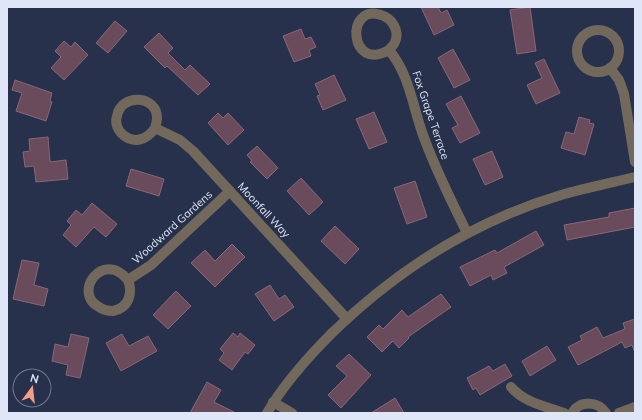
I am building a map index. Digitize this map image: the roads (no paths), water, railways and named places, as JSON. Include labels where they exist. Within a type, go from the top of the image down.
[{"type":"street","points":[[371,14],[379,14],[386,16],[392,21],[396,35],[395,42],[390,50],[377,55],[362,49],[358,44],[355,36],[356,28],[364,17],[371,14]]},
{"type":"street","points":[[600,30],[608,32],[613,36],[618,43],[619,52],[616,61],[610,68],[602,72],[593,71],[584,67],[580,62],[577,53],[578,45],[582,36],[589,32],[600,30]]},
{"type":"street","name":"Fox Grape Terrace","points":[[390,50],[398,60],[405,75],[421,131],[435,166],[467,233]]},
{"type":"street","points":[[610,68],[619,80],[624,94],[635,162]]},
{"type":"street","points":[[128,100],[143,100],[155,110],[157,118],[155,128],[151,134],[142,139],[132,140],[120,132],[116,120],[117,112],[128,100]]},
{"type":"street","name":"Moonfall Way","points":[[155,128],[180,140],[193,151],[348,318]]},
{"type":"street","points":[[267,413],[274,402],[319,347],[348,318],[408,270],[434,252],[467,233],[500,218],[562,195],[635,177]]},
{"type":"street","name":"Woodward Gardens","points":[[128,280],[151,265],[230,191]]},
{"type":"street","name":"Woodward Gardens","points":[[109,269],[117,270],[128,280],[131,292],[125,304],[119,309],[112,311],[104,310],[95,305],[91,299],[88,291],[89,284],[96,273],[109,269]]},
{"type":"street","points":[[511,387],[530,402],[564,413]]},
{"type":"street","points":[[274,402],[292,413]]},
{"type":"street","points":[[572,413],[581,405],[596,404],[606,413]]},
{"type":"street","points":[[619,413],[635,407]]}]
